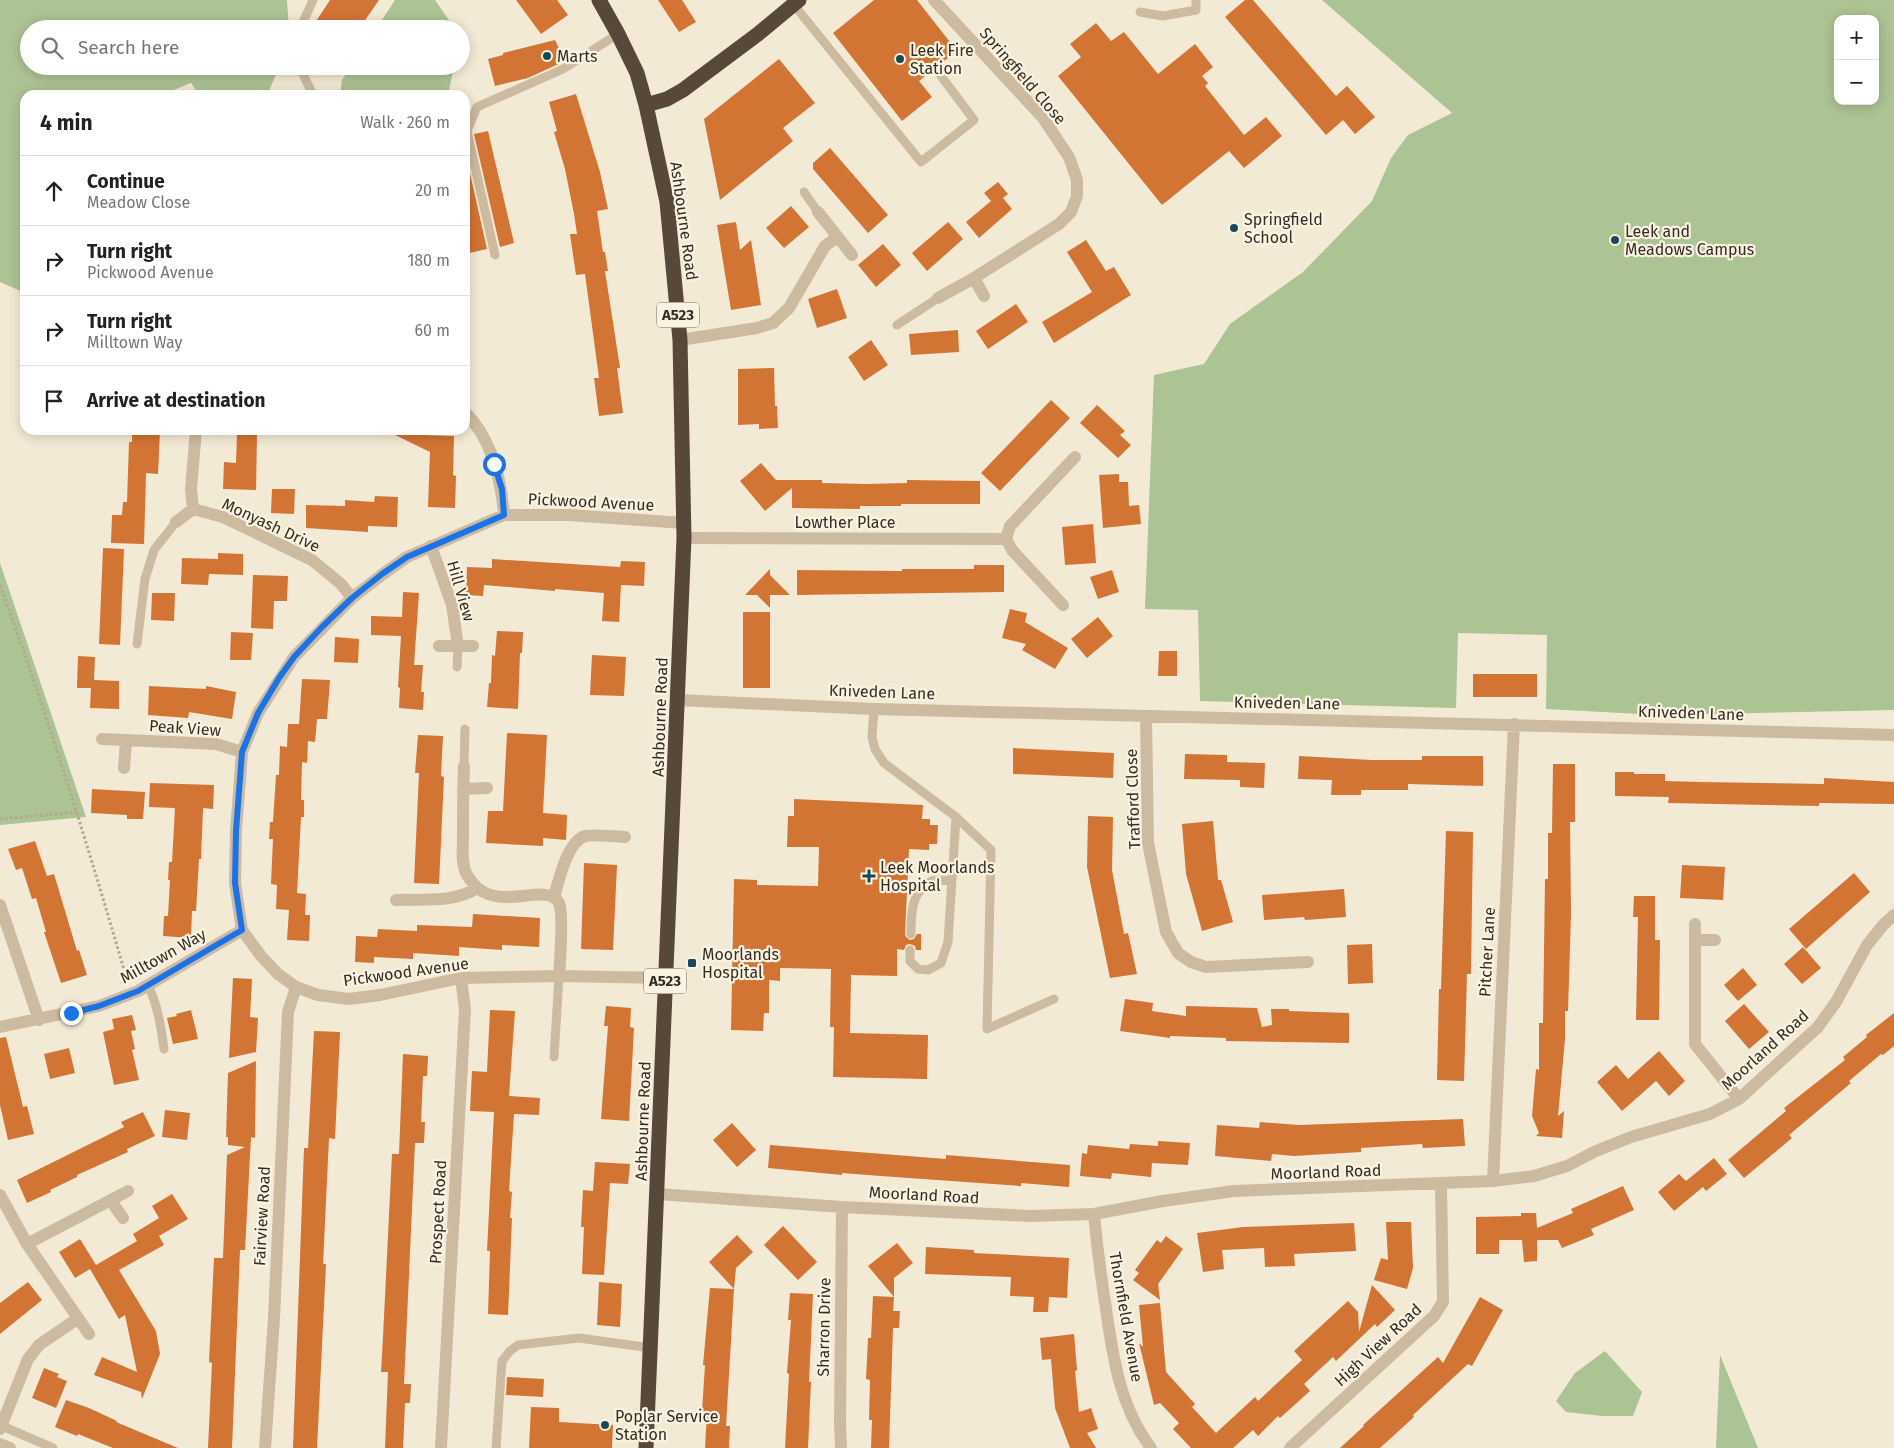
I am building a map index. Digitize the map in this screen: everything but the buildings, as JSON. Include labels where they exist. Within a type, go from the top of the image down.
[{"type":"highway","name":"Ashbourne Road","points":[[599,0],[637,74],[646,105],[667,202],[680,340],[684,538],[646,1448]]},
{"type":"highway","points":[[646,105],[667,99],[683,90],[758,34],[796,2]]},
{"type":"street","name":"Springfield Close","points":[[934,0],[1043,118],[1069,157],[1077,180],[1076,196],[1071,212],[1059,224],[974,278],[938,298]]},
{"type":"street","points":[[818,212],[852,255]]},
{"type":"street","points":[[680,340],[757,328],[773,323],[789,308],[825,246],[837,236]]},
{"type":"street","points":[[974,278],[984,296]]},
{"type":"street","points":[[470,418],[480,430],[488,445],[502,489],[504,515]]},
{"type":"street","points":[[176,522],[194,509],[192,489],[196,435]]},
{"type":"street","points":[[1063,605],[1012,550],[1006,539],[1010,526],[1075,457]]},
{"type":"street","name":"Monyash Drive","points":[[194,509],[223,517],[312,560],[341,584],[352,598]]},
{"type":"street","name":"Pickwood Avenue","points":[[666,978],[560,976],[460,978],[380,995],[349,999],[318,995],[296,987],[272,968],[242,930],[235,883],[236,831],[242,752],[258,713],[294,657],[352,598],[407,557],[504,515],[569,515],[684,522]]},
{"type":"street","name":"Lowther Place","points":[[684,538],[1006,539]]},
{"type":"street","name":"Hill View","points":[[430,546],[452,605],[458,646]]},
{"type":"street","name":"Hill View","points":[[439,646],[473,646]]},
{"type":"street","name":"Kniveden Lane","points":[[678,700],[874,709],[1894,735]]},
{"type":"street","name":"Trafford Close","points":[[1146,716],[1148,843],[1166,932],[1178,953],[1192,962],[1206,967],[1308,962]]},
{"type":"street","name":"Pitcher Lane","points":[[1493,1181],[1514,724]]},
{"type":"street","name":"Peak View","points":[[102,739],[216,744],[242,752]]},
{"type":"street","name":"Peak View","points":[[124,768],[126,741]]},
{"type":"street","points":[[464,766],[463,856],[466,873],[477,888],[488,895],[504,898],[545,894],[554,897],[559,904],[561,916],[560,976]]},
{"type":"street","points":[[463,788],[487,788]]},
{"type":"street","points":[[554,897],[566,858],[574,844],[585,836],[625,837]]},
{"type":"street","points":[[396,900],[455,897],[468,895],[477,888]]},
{"type":"street","points":[[1,913],[39,1020]]},
{"type":"street","name":"Moorland Road","points":[[658,1194],[842,1207],[1031,1216],[1094,1214],[1163,1201],[1234,1192],[1441,1184],[1534,1176],[1567,1166],[1596,1151],[1631,1137],[1710,1114],[1739,1099],[1818,1027],[1836,1002],[1867,945],[1894,915]]},
{"type":"street","points":[[1695,924],[1695,1044],[1739,1099]]},
{"type":"street","name":"Milltown Way","points":[[0,1027],[99,1006],[143,988],[242,930]]},
{"type":"street","points":[[1695,940],[1714,940]]},
{"type":"street","name":"Prospect Road","points":[[442,1448],[465,1009],[460,978]]},
{"type":"street","name":"Fairview Road","points":[[264,1448],[274,1318],[288,1012],[296,987]]},
{"type":"street","name":"High View Road","points":[[1290,1448],[1434,1316],[1443,1302],[1441,1184]]},
{"type":"street","points":[[27,1244],[128,1192]]},
{"type":"street","points":[[0,1195],[27,1244],[89,1334]]},
{"type":"street","points":[[112,1201],[123,1218]]},
{"type":"street","name":"Sharron Drive","points":[[841,1448],[842,1207]]},
{"type":"street","name":"Thornfield Avenue","points":[[1094,1214],[1111,1348],[1119,1385],[1131,1415],[1151,1448]]},
{"type":"street","points":[[1,1427],[28,1358],[39,1345],[77,1318]]},
{"type":"street","points":[[0,1444],[10,1448]]},
{"type":"lane","points":[[304,20],[313,0]]},
{"type":"lane","points":[[1140,12],[1162,16],[1196,10],[1196,0]]},
{"type":"lane","points":[[796,2],[920,162],[974,120],[935,68]]},
{"type":"lane","points":[[470,124],[477,107],[563,69],[618,34]]},
{"type":"lane","points":[[303,75],[310,90]]},
{"type":"lane","points":[[470,144],[495,255]]},
{"type":"lane","points":[[804,192],[818,212]]},
{"type":"lane","points":[[897,325],[938,298]]},
{"type":"lane","points":[[137,644],[145,580],[154,550],[176,522]]},
{"type":"lane","points":[[457,667],[458,646]]},
{"type":"lane","points":[[874,709],[872,737],[875,749],[884,763],[956,817],[991,850],[986,1029],[1054,999]]},
{"type":"lane","points":[[464,766],[465,729]]},
{"type":"lane","points":[[910,950],[910,960],[918,969],[928,970],[942,963],[948,942],[956,817]]},
{"type":"lane","points":[[911,934],[911,909],[923,887],[933,881],[952,881]]},
{"type":"lane","points":[[554,1057],[560,976]]},
{"type":"lane","points":[[143,988],[157,1007],[164,1049]]},
{"type":"lane","points":[[496,1448],[502,1361],[518,1344],[579,1338],[651,1348]]},
{"type":"lane","points":[[1,1427],[53,1448]]},
{"type":"path","points":[[0,585],[78,812],[125,973],[143,988]]},
{"type":"path","points":[[0,820],[78,812]]},
{"type":"green space","points":[[0,0],[287,0],[288,20],[20,20],[20,75],[276,75],[269,90],[196,90],[191,83],[174,90],[20,90],[20,291],[0,282]]},
{"type":"green space","points":[[395,0],[435,0],[449,20],[382,20]]},
{"type":"green space","name":"Leek and Meadows Campus","points":[[1322,0],[1894,0],[1894,710],[1659,715],[1546,709],[1547,635],[1458,633],[1456,708],[1200,701],[1198,610],[1145,609],[1154,375],[1204,364],[1230,324],[1303,272],[1372,201],[1391,158],[1408,135],[1452,113]]},
{"type":"green space","points":[[346,75],[452,75],[449,90],[341,90],[342,80]]},
{"type":"green space","points":[[0,563],[86,817],[0,825]]},
{"type":"green space","points":[[1605,1351],[1642,1392],[1633,1416],[1602,1416],[1566,1412],[1556,1401],[1575,1373]]},
{"type":"green space","points":[[1720,1355],[1758,1448],[1716,1448]]},
{"type":"place","name":"Marts","points":[[547,56]]},
{"type":"place","name":"Leek Fire Station","points":[[900,59]]},
{"type":"place","name":"Springfield School","points":[[1234,228]]},
{"type":"place","name":"Leek and Meadows Campus","points":[[1615,240]]},
{"type":"place","name":"Leek Moorlands Hospital","points":[[869,876]]},
{"type":"place","name":"Moorlands Hospital","points":[[692,963]]},
{"type":"place","name":"Poplar Service Station","points":[[605,1425]]},
{"type":"route","points":[[71,1013],[99,1006],[138,991],[242,930],[235,883],[236,831],[242,752],[258,713],[294,657],[352,598],[407,557],[504,515],[502,489],[494,464]]}]
